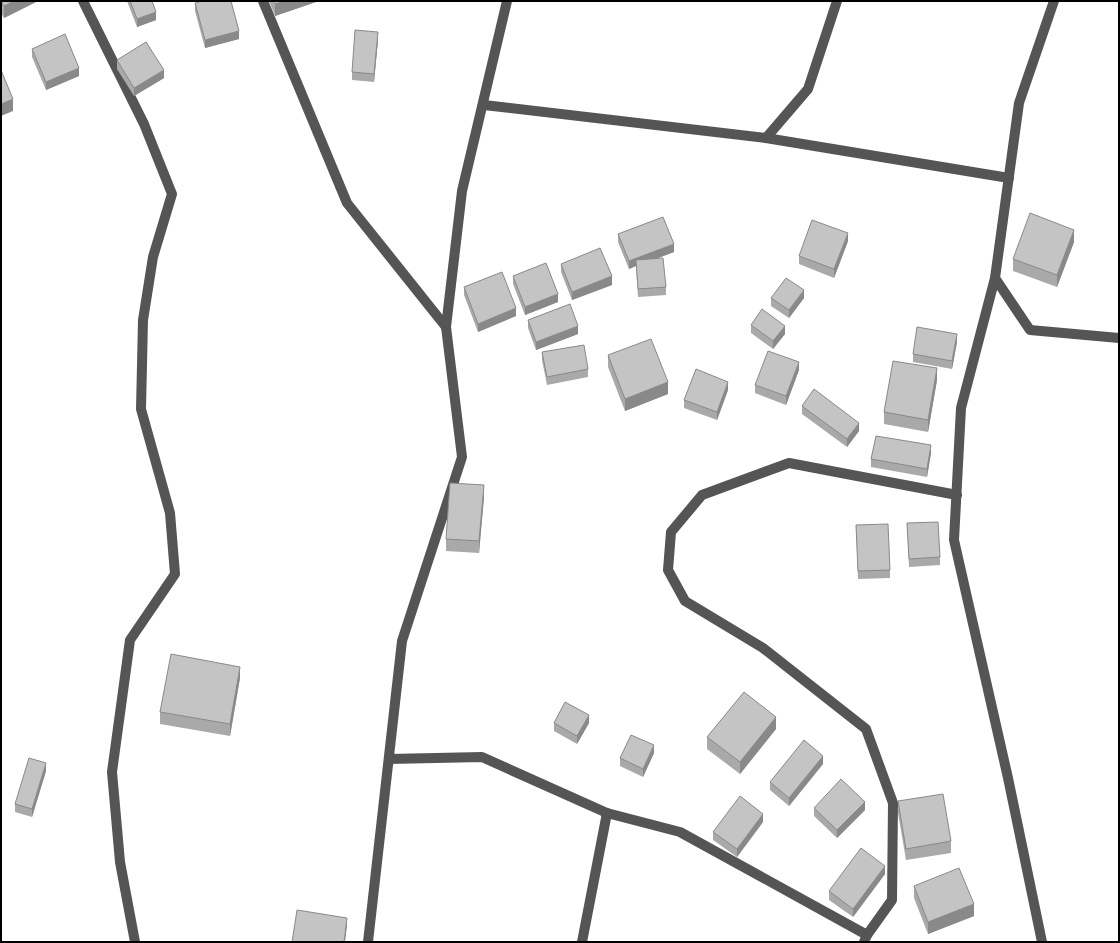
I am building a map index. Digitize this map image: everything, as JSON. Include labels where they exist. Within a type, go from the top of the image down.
[{"type":"street","points":[[83,1],[144,124],[172,194],[152,257],[143,320],[141,409],[170,513],[175,574],[130,640],[112,772],[120,862],[135,942]]},
{"type":"street","points":[[263,1],[347,203],[446,327]]},
{"type":"street","points":[[368,942],[402,641],[462,457],[446,327],[462,191],[484,105],[507,1]]},
{"type":"street","points":[[766,138],[808,90],[837,1]]},
{"type":"street","points":[[1042,942],[1008,778],[954,540],[961,408],[995,278],[1019,103],[1054,1]]},
{"type":"street","points":[[484,105],[766,138],[1009,178]]},
{"type":"street","points":[[995,278],[1030,330],[1119,338]]},
{"type":"street","points":[[388,759],[482,757],[607,813],[680,832],[865,938],[892,900],[893,803],[866,729],[763,648],[685,601],[668,570],[672,532],[702,495],[789,463],[957,495]]},
{"type":"street","points":[[582,942],[607,813]]},
{"type":"building","points":[[1,1],[14,1],[4,6]]},
{"type":"building","points":[[130,1],[152,1],[156,12],[137,19]]},
{"type":"building","points":[[202,1],[231,1],[239,31],[205,40],[195,3]]},
{"type":"building","points":[[273,1],[285,1],[275,4]]},
{"type":"building","points":[[355,30],[378,32],[374,74],[352,72]]},
{"type":"building","points":[[65,34],[79,68],[46,82],[32,49]]},
{"type":"building","points":[[146,42],[164,70],[134,88],[117,60]]},
{"type":"building","points":[[1,70],[13,99],[1,104]]},
{"type":"building","points":[[1030,213],[1074,230],[1057,275],[1013,259]]},
{"type":"building","points":[[663,217],[674,244],[629,261],[618,234]]},
{"type":"building","points":[[812,220],[848,233],[834,269],[799,256]]},
{"type":"building","points":[[600,248],[612,276],[572,292],[561,264]]},
{"type":"building","points":[[663,258],[666,287],[638,289],[636,260]]},
{"type":"building","points":[[546,263],[558,294],[525,307],[513,276]]},
{"type":"building","points":[[502,272],[516,308],[478,324],[464,287]]},
{"type":"building","points":[[786,278],[804,290],[789,310],[771,298]]},
{"type":"building","points":[[570,304],[578,326],[536,342],[528,320]]},
{"type":"building","points":[[762,309],[785,326],[773,341],[751,325]]},
{"type":"building","points":[[917,327],[957,334],[952,361],[913,354]]},
{"type":"building","points":[[651,339],[668,382],[625,399],[608,355]]},
{"type":"building","points":[[584,345],[588,369],[547,377],[542,352]]},
{"type":"building","points":[[768,351],[799,362],[786,396],[755,385]]},
{"type":"building","points":[[893,361],[937,368],[928,420],[884,412]]},
{"type":"building","points":[[696,369],[728,382],[717,412],[684,400]]},
{"type":"building","points":[[814,389],[859,423],[847,439],[802,406]]},
{"type":"building","points":[[876,436],[931,445],[927,469],[871,459]]},
{"type":"building","points":[[450,483],[484,485],[479,541],[446,539]]},
{"type":"building","points":[[938,522],[940,557],[909,559],[907,523]]},
{"type":"building","points":[[888,524],[890,570],[858,571],[856,525]]},
{"type":"building","points":[[171,654],[240,667],[230,724],[160,712]]},
{"type":"building","points":[[744,692],[776,717],[740,762],[707,737]]},
{"type":"building","points":[[565,702],[589,715],[577,736],[554,723]]},
{"type":"building","points":[[631,735],[654,745],[643,769],[620,758]]},
{"type":"building","points":[[804,740],[823,756],[789,798],[770,782]]},
{"type":"building","points":[[29,758],[46,763],[32,809],[15,804]]},
{"type":"building","points":[[841,779],[865,802],[837,830],[814,808]]},
{"type":"building","points":[[943,794],[951,841],[906,849],[898,801]]},
{"type":"building","points":[[740,796],[763,814],[737,849],[713,832]]},
{"type":"building","points":[[861,848],[885,866],[853,909],[829,891]]},
{"type":"building","points":[[959,868],[974,904],[928,922],[914,886]]},
{"type":"building","points":[[297,910],[347,918],[344,942],[292,942]]}]
